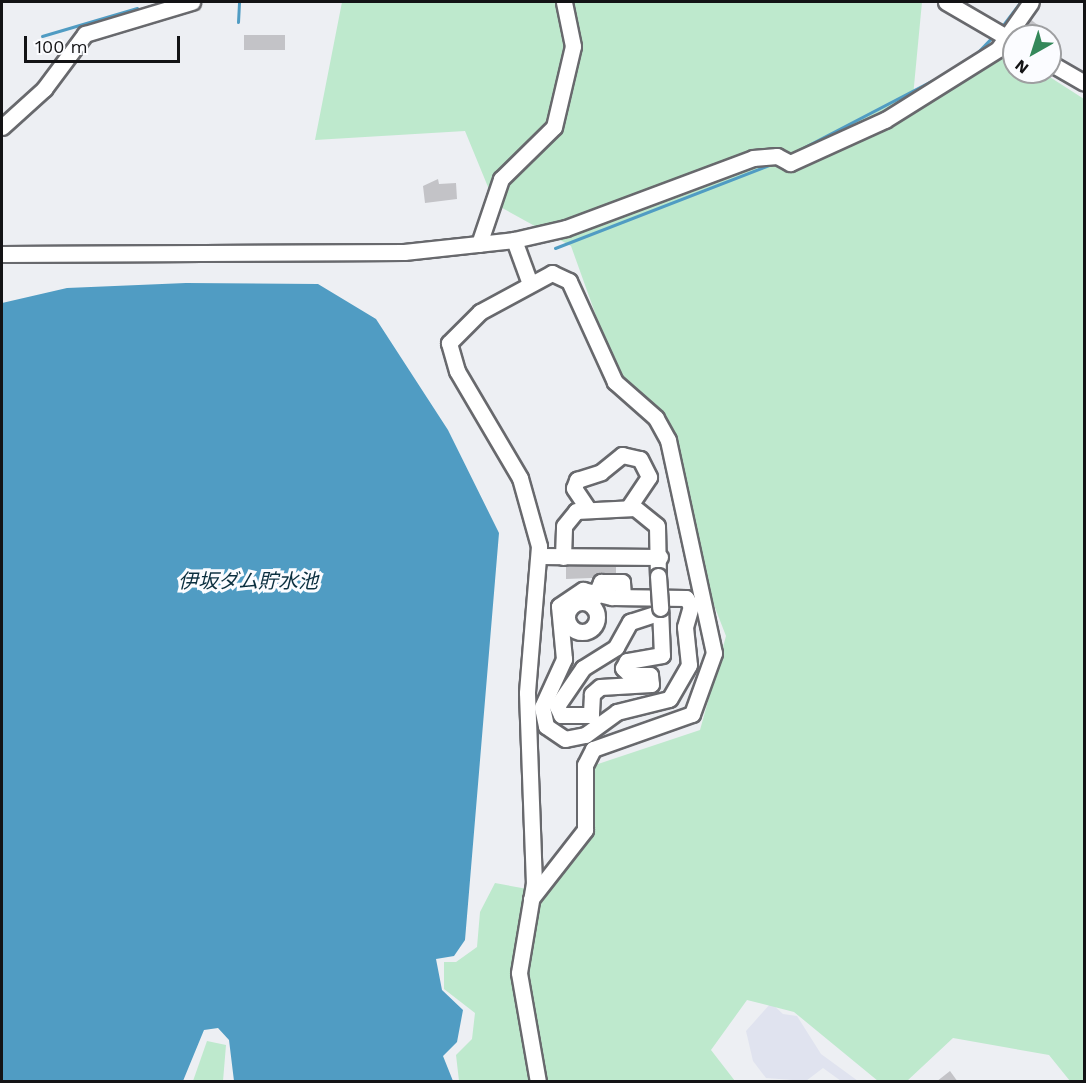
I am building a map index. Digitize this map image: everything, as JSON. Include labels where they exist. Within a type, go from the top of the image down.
[{"type":"street","points":[[2,127],[50,83],[85,34],[192,2]]},
{"type":"street","points":[[479,244],[501,179],[554,127],[573,46],[564,2]]},
{"type":"street","points":[[946,2],[1002,35]]},
{"type":"street","points":[[1014,24],[1031,2]]},
{"type":"street","points":[[2,254],[404,252],[514,240],[566,228],[753,158],[783,159],[885,120],[999,49],[1002,41]]},
{"type":"street","points":[[1062,70],[1084,83]]},
{"type":"street","points":[[514,240],[529,281]]},
{"type":"street","points":[[531,899],[585,830],[589,754],[606,742],[692,714],[714,653],[668,440],[656,418],[615,382],[568,281],[552,273],[529,281],[460,326],[449,350],[520,478],[540,556],[527,693],[531,899],[519,973],[538,1082]]},
{"type":"street","points":[[588,509],[574,488],[577,480],[601,472],[622,455],[640,459],[649,477],[629,507]]},
{"type":"street","points":[[563,558],[566,522],[576,511],[629,507],[657,526],[662,655],[627,661],[623,668],[630,675],[650,675],[651,684],[600,687],[592,694],[591,715],[561,715],[557,706],[583,668],[616,647],[630,622],[660,610]]},
{"type":"street","points":[[540,556],[563,558],[660,557]]},
{"type":"street","points":[[573,592],[594,599],[623,597],[688,600],[685,680],[664,702],[617,712],[580,737],[565,739],[549,730],[542,713],[564,659],[557,611],[573,592]]},
{"type":"shaded area","points":[[771,1003],[783,1014],[797,1016],[821,1054],[858,1081],[841,1081],[823,1068],[806,1081],[766,1078],[753,1061],[746,1031]]},
{"type":"green space","points":[[342,2],[922,2],[912,107],[1002,54],[1002,84],[1061,84],[1084,99],[1084,1081],[1070,1081],[1049,1055],[953,1038],[907,1081],[878,1081],[794,1012],[747,1000],[711,1050],[735,1081],[459,1081],[456,1055],[472,1039],[475,1013],[444,989],[444,962],[456,962],[477,947],[480,912],[495,883],[549,893],[588,832],[595,765],[700,730],[726,636],[705,582],[676,450],[618,377],[571,246],[495,204],[465,131],[315,140]]},
{"type":"green space","points":[[207,1041],[226,1045],[223,1081],[193,1081]]},
{"type":"water","name":"伊坂ダム貯水池","points":[[186,283],[318,284],[376,319],[448,430],[499,533],[465,940],[454,956],[436,959],[442,990],[463,1010],[457,1042],[443,1056],[453,1081],[234,1081],[229,1040],[218,1028],[204,1030],[183,1081],[2,1081],[2,303],[67,288]]},
{"type":"building","points":[[1030,19],[1037,24],[1026,24]]},
{"type":"building","points":[[244,35],[285,35],[285,50],[244,50]]},
{"type":"building","points":[[438,179],[439,184],[456,183],[457,199],[425,203],[423,186]]},
{"type":"building","points":[[616,564],[616,577],[566,579],[566,565]]},
{"type":"building","points":[[950,1071],[958,1082],[936,1082]]},
{"type":"waterway","points":[[238,22],[239,2]]},
{"type":"waterway","points":[[1000,29],[1020,2]]},
{"type":"waterway","points":[[42,36],[137,8]]},
{"type":"waterway","points":[[973,57],[993,36]]},
{"type":"waterway","points":[[793,153],[939,77]]},
{"type":"waterway","points":[[555,248],[774,163]]}]
